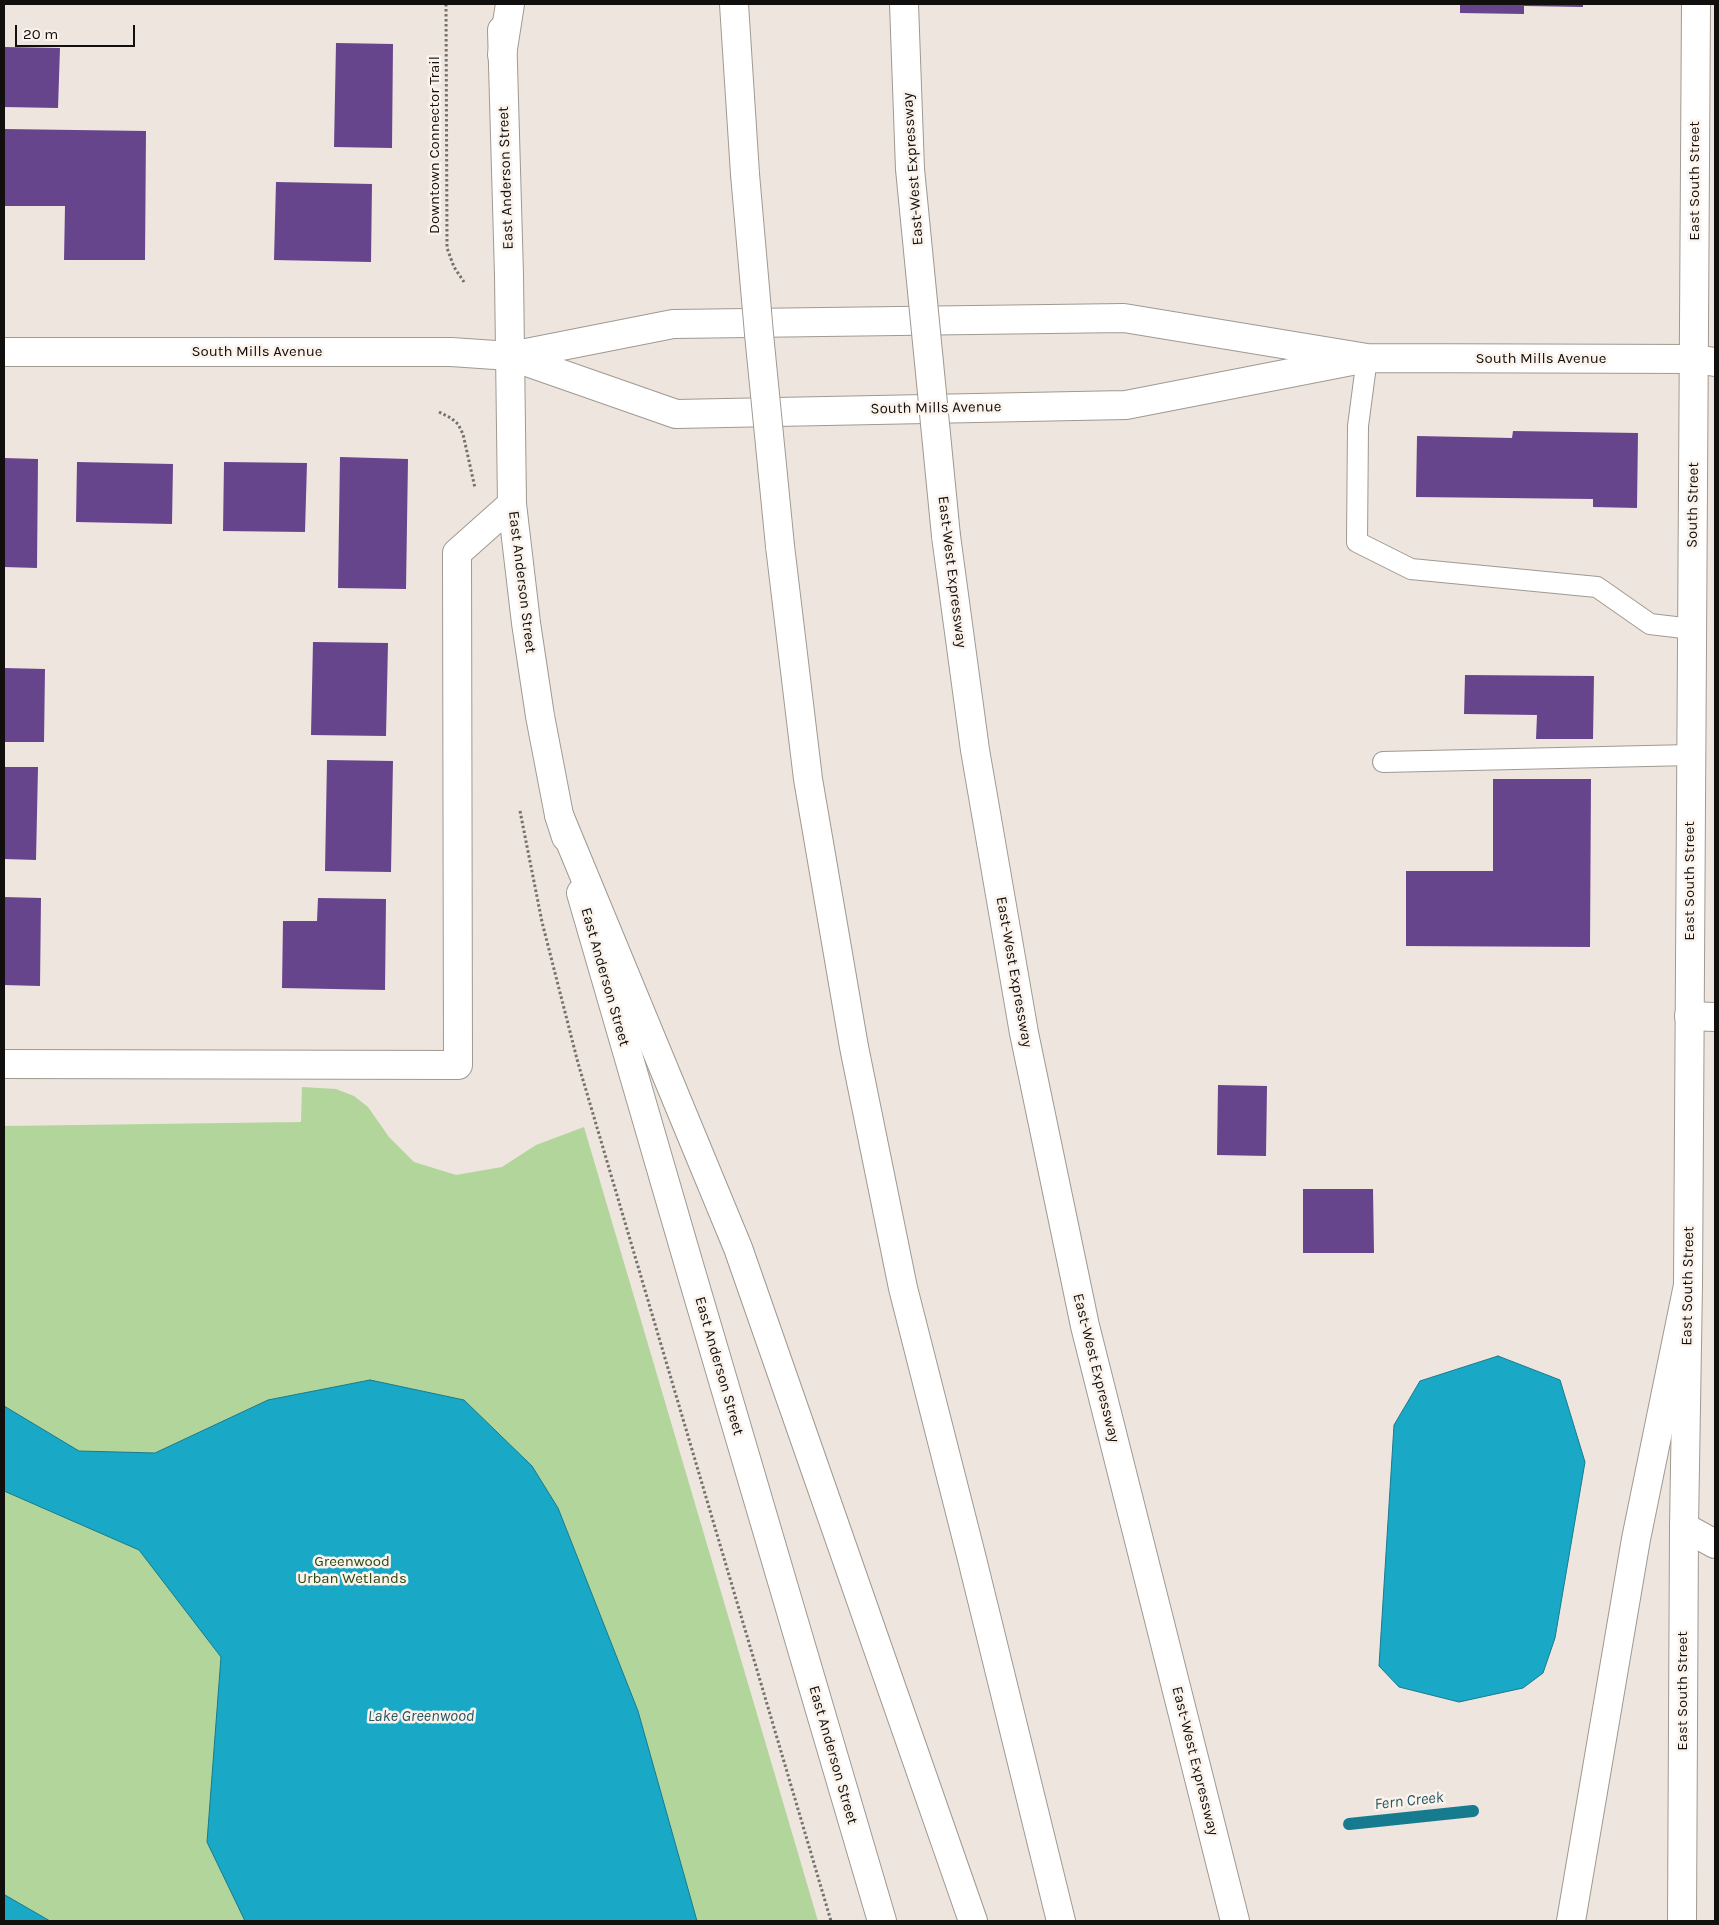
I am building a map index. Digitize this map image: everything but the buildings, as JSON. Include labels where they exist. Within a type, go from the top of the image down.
[{"type":"main road","name":"East Anderson Street","points":[[502,4],[512,504],[526,623],[540,716],[559,815],[644,1113],[882,1921]]},
{"type":"main road","points":[[502,55],[510,4]]},
{"type":"main road","points":[[734,4],[758,334],[780,546],[808,779],[854,1047],[899,1269],[1061,1921]]},
{"type":"main road","name":"East-West Expressway","points":[[904,4],[910,169],[946,536],[975,750],[1022,1024],[1085,1326],[1235,1921]]},
{"type":"main road","name":"East South Street","points":[[1696,4],[1708,358]]},
{"type":"main road","name":"South Mills Avenue","points":[[4,352],[451,352],[510,356],[673,324],[1124,318],[1367,358],[1708,358]]},
{"type":"main road","name":"South Mills Avenue","points":[[510,356],[676,414],[1126,404],[1367,358]]},
{"type":"main road","name":"South Street","points":[[1692,640],[1708,358]]},
{"type":"main road","points":[[4,1064],[458,1065],[457,553],[512,504]]},
{"type":"main road","name":"East South Street","points":[[1682,1921],[1684,1527],[1688,1285],[1702,1016],[1691,755],[1692,640]]},
{"type":"main road","points":[[559,815],[738,1248],[973,1921]]},
{"type":"main road","points":[[1571,1921],[1636,1539],[1688,1285]]},
{"type":"main road","points":[[1684,1527],[1715,1544]]},
{"type":"lane","points":[[1367,358],[1358,426],[1357,542],[1411,569],[1597,587],[1650,624],[1692,640]]},
{"type":"lane","points":[[1383,762],[1691,755]]},
{"type":"path","name":"Downtown Connector Trail","points":[[446,4],[447,248],[454,267],[464,282]]},
{"type":"green space","name":"Greenwood Urban Wetlands","points":[[302,1087],[336,1089],[354,1096],[368,1107],[389,1137],[414,1162],[456,1175],[502,1167],[536,1145],[584,1127],[818,1921],[4,1921],[4,1126],[301,1122]]},
{"type":"water","points":[[1498,1356],[1560,1380],[1585,1462],[1555,1638],[1543,1673],[1523,1688],[1459,1702],[1399,1687],[1379,1666],[1394,1425],[1420,1381]]},
{"type":"water","name":"Lake Greenwood","points":[[370,1380],[464,1400],[532,1466],[558,1508],[638,1711],[697,1921],[245,1921],[207,1842],[221,1657],[139,1550],[4,1491],[4,1406],[79,1451],[155,1453],[268,1400]]},
{"type":"water","points":[[5,1895],[50,1921],[4,1921]]},
{"type":"waterway","name":"Fern Creek","points":[[1349,1824],[1473,1811]]}]
